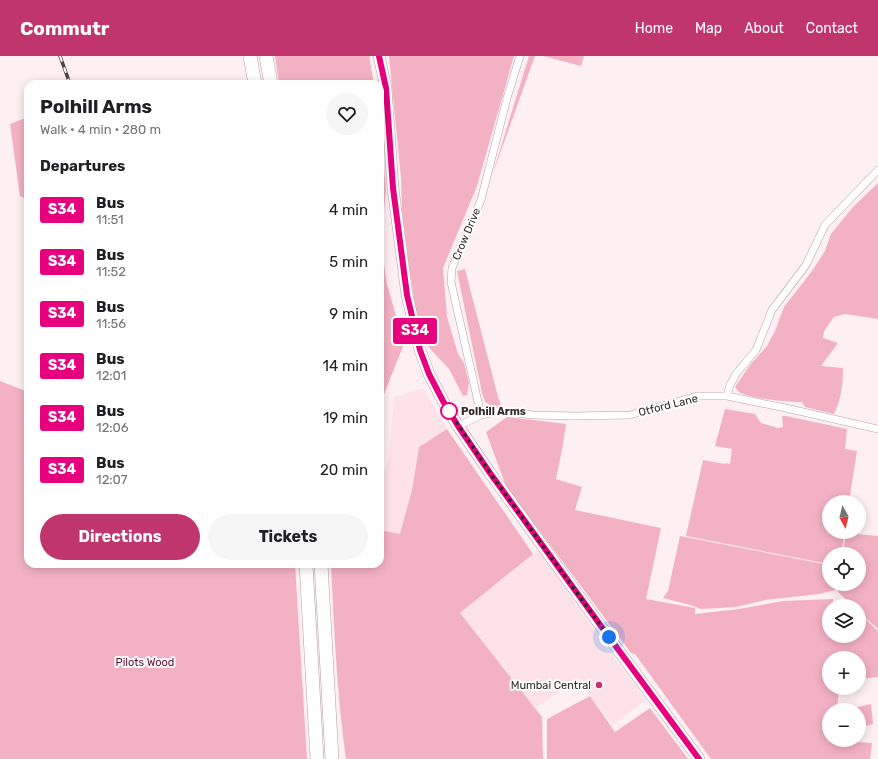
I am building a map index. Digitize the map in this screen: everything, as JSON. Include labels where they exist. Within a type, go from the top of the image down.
[{"type":"highway","points":[[250,56],[254,80]]},
{"type":"highway","points":[[266,56],[270,80]]},
{"type":"highway","points":[[306,568],[317,759]]},
{"type":"highway","points":[[321,568],[332,759]]},
{"type":"main road","points":[[379,56],[386,88],[393,188],[407,295],[410,313],[424,363],[439,394],[458,426],[536,537],[700,759]]},
{"type":"street","name":"Crow Drive","points":[[481,415],[451,282],[452,268],[481,200],[507,98],[520,56]]},
{"type":"street","points":[[727,396],[730,385],[736,374],[756,350],[772,310],[806,265],[825,225],[878,170]]},
{"type":"street","name":"Otford Lane","points":[[458,426],[481,415],[500,411],[538,415],[630,415],[697,396],[727,396],[878,429]]},
{"type":"shaded area","points":[[423,388],[447,429],[419,447],[412,490],[400,534],[384,531],[384,473],[389,457],[394,397]]},
{"type":"shaded area","points":[[539,551],[611,654],[646,700],[613,725],[590,696],[581,678],[535,708],[460,613],[533,554]]},
{"type":"green space","points":[[275,56],[369,56],[373,80],[278,80]]},
{"type":"green space","points":[[389,56],[514,56],[477,186],[443,268],[447,317],[458,354],[464,363],[469,383],[467,395],[463,396],[449,369],[423,341],[418,322],[402,210],[401,178]]},
{"type":"green space","points":[[529,56],[535,56],[492,176]]},
{"type":"green space","points":[[543,56],[584,56],[581,66]]},
{"type":"green space","points":[[24,119],[24,198],[20,196],[10,124]]},
{"type":"green space","points":[[384,169],[386,189],[384,211]]},
{"type":"green space","points":[[878,183],[878,319],[845,314],[834,317],[824,331],[823,338],[838,343],[821,366],[843,368],[841,392],[834,414],[805,407],[802,402],[779,401],[752,397],[739,392],[735,387],[750,365],[767,346],[775,331],[784,307],[812,271],[825,251],[831,234],[852,208]]},
{"type":"green space","points":[[384,264],[387,284],[404,344],[384,394]]},
{"type":"green space","points":[[465,269],[501,405],[499,406],[493,406],[485,402],[482,393],[457,271]]},
{"type":"green space","name":"Pilots Wood","points":[[0,381],[24,390],[24,568],[295,568],[307,759],[0,759]]},
{"type":"green space","points":[[725,409],[755,414],[761,423],[778,428],[783,427],[782,416],[786,416],[847,429],[845,449],[857,451],[850,495],[822,495],[822,539],[844,539],[842,547],[822,547],[822,563],[686,536],[703,460],[730,464],[732,449],[715,446]]},
{"type":"green space","points":[[507,417],[566,424],[556,479],[582,487],[575,510],[661,528],[646,599],[695,608],[695,614],[739,609],[783,601],[822,599],[822,643],[866,643],[866,620],[878,631],[878,677],[866,678],[866,651],[822,651],[822,695],[838,695],[838,703],[822,703],[822,747],[866,747],[866,743],[872,743],[870,759],[711,759],[635,654],[631,653],[506,486],[486,432]]},
{"type":"green space","points":[[447,429],[533,554],[460,613],[542,717],[543,759],[346,759],[338,686],[331,568],[384,568],[384,531],[400,534],[412,490],[419,447]]},
{"type":"green space","points":[[866,535],[878,536],[878,629],[866,618],[866,599],[846,599],[838,592],[866,591],[866,547],[844,547],[845,539],[866,539]]},
{"type":"green space","points":[[680,536],[822,564],[822,591],[831,591],[819,594],[765,600],[736,607],[701,609],[663,598],[668,591]]},
{"type":"green space","points":[[590,696],[615,732],[650,708],[688,759],[547,759],[547,719]]},
{"type":"green space","points":[[871,704],[873,724],[866,726],[866,705]]},
{"type":"railway","points":[[60,56],[69,80]]},
{"type":"bus line","name":"S34","points":[[379,56],[386,88],[393,188],[407,295],[413,325],[424,363],[429,374],[458,426],[490,473],[699,759]]},
{"type":"place","name":"Polhill Arms","points":[[449,411]]},
{"type":"place","name":"Mumbai Central","points":[[599,685]]},
{"type":"route","points":[[449,411],[490,473],[609,637]]}]
